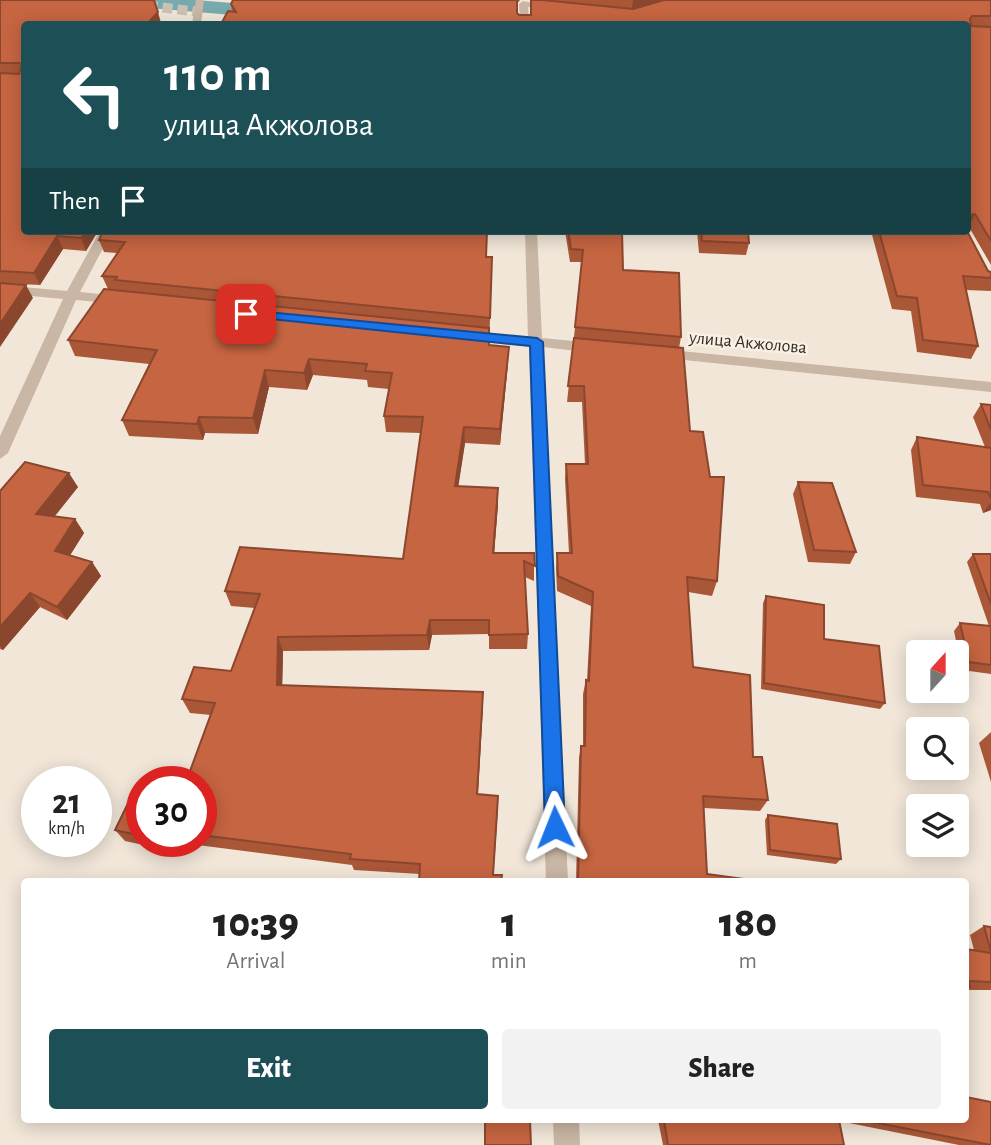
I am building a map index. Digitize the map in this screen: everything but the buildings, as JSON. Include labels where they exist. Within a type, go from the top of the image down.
[{"type":"street","points":[[197,21],[200,0]]},
{"type":"street","points":[[524,21],[523,4],[564,9]]},
{"type":"street","points":[[0,453],[72,294],[104,235]]},
{"type":"street","points":[[531,235],[557,878]]},
{"type":"street","points":[[0,289],[137,302]]},
{"type":"street","points":[[455,334],[603,349]]},
{"type":"street","name":"улица Акжолова","points":[[642,353],[991,387]]},
{"type":"street","points":[[566,1123],[567,1145]]},
{"type":"waterway","points":[[126,0],[244,10],[309,0]]},
{"type":"tunnel","points":[[103,0],[198,12]]},
{"type":"route","points":[[246,314],[537,342],[555,827]]}]
